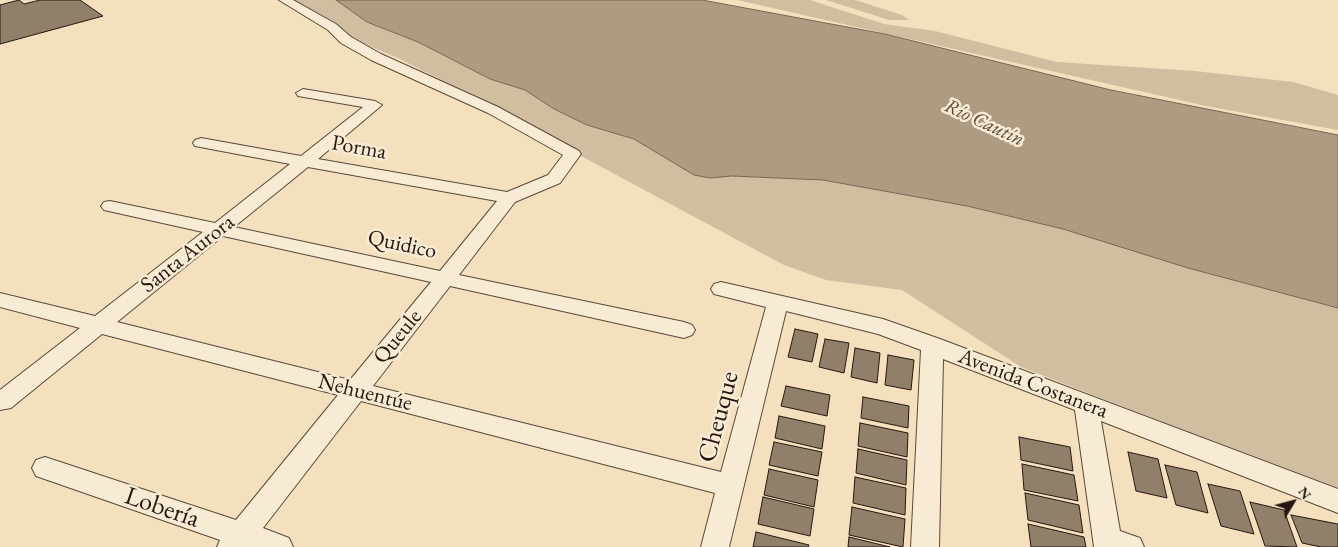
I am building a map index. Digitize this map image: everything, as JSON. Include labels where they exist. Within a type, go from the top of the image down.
[{"type":"street","points":[[285,0],[332,27],[346,40],[368,52],[493,110],[573,154],[554,179],[508,198]]},
{"type":"street","name":"Santa Aurora","points":[[0,401],[3,401],[375,105],[302,93]]},
{"type":"street","name":"Porma","points":[[201,143],[508,198]]},
{"type":"street","name":"Queule","points":[[236,541],[508,198]]},
{"type":"street","name":"Quidico","points":[[110,206],[684,330]]},
{"type":"street","name":"Avenida Costanera","points":[[721,289],[883,327],[1338,501]]},
{"type":"street","name":"Nehuentúe","points":[[0,300],[731,486]]},
{"type":"street","name":"Cheuque","points":[[715,547],[778,302]]},
{"type":"street","points":[[925,547],[932,345]]},
{"type":"street","points":[[1086,404],[1115,545]]},
{"type":"street","name":"Lobería","points":[[45,468],[236,541],[279,547]]},
{"type":"shaded area","points":[[294,0],[336,0],[367,22],[418,42],[490,79],[525,90],[554,109],[587,125],[634,139],[694,175],[710,178],[732,176],[823,180],[967,206],[1063,229],[1338,308],[1338,490],[1021,367],[902,290],[826,280],[784,265],[581,156],[560,141],[398,58],[350,38],[332,21]]},
{"type":"shaded area","points":[[737,0],[810,0],[884,24],[935,31],[1057,62],[1195,71],[1293,82],[1338,95],[1338,130],[1206,106]]},
{"type":"shaded area","points":[[826,0],[855,0],[902,15],[909,20],[889,20]]},
{"type":"water","name":"Río Cautín","points":[[336,0],[702,0],[885,34],[1111,90],[1338,135],[1338,308],[1188,268],[1063,229],[967,206],[823,180],[732,176],[710,178],[694,175],[634,139],[587,125],[554,109],[525,90],[490,79],[418,42],[367,22]]},
{"type":"building","points":[[19,0],[24,4],[40,0],[80,0],[103,16],[0,44],[0,5]]},
{"type":"building","points":[[795,329],[818,334],[812,362],[788,357]]},
{"type":"building","points":[[825,339],[849,343],[844,373],[819,367]]},
{"type":"building","points":[[855,348],[880,353],[877,383],[851,377]]},
{"type":"building","points":[[888,355],[914,360],[911,390],[885,385]]},
{"type":"building","points":[[786,386],[830,395],[827,416],[781,406]]},
{"type":"building","points":[[863,397],[909,406],[908,428],[861,418]]},
{"type":"building","points":[[779,416],[825,426],[822,449],[775,438]]},
{"type":"building","points":[[860,423],[908,433],[907,457],[858,446]]},
{"type":"building","points":[[1019,437],[1070,447],[1073,471],[1021,460]]},
{"type":"building","points":[[774,442],[822,452],[818,476],[769,465]]},
{"type":"building","points":[[858,449],[907,460],[906,485],[856,473]]},
{"type":"building","points":[[1128,452],[1158,459],[1167,498],[1136,491]]},
{"type":"building","points":[[1022,464],[1074,475],[1078,501],[1024,490]]},
{"type":"building","points":[[1165,465],[1197,472],[1208,513],[1176,505]]},
{"type":"building","points":[[769,469],[818,480],[814,507],[764,495]]},
{"type":"building","points":[[855,477],[906,488],[905,515],[853,503]]},
{"type":"building","points":[[1208,484],[1240,491],[1254,534],[1221,526]]},
{"type":"building","points":[[1025,493],[1079,505],[1083,533],[1028,520]]},
{"type":"building","points":[[763,497],[814,509],[810,536],[758,524]]},
{"type":"building","points":[[1250,502],[1284,510],[1297,547],[1265,546]]},
{"type":"building","points":[[852,507],[905,519],[903,547],[849,535]]},
{"type":"building","points":[[1291,515],[1338,524],[1338,547],[1321,547],[1302,543]]},
{"type":"building","points":[[1028,524],[1084,537],[1086,547],[1031,547]]},
{"type":"building","points":[[756,532],[809,545],[808,547],[753,547]]},
{"type":"building","points":[[849,537],[890,547],[848,547]]}]
